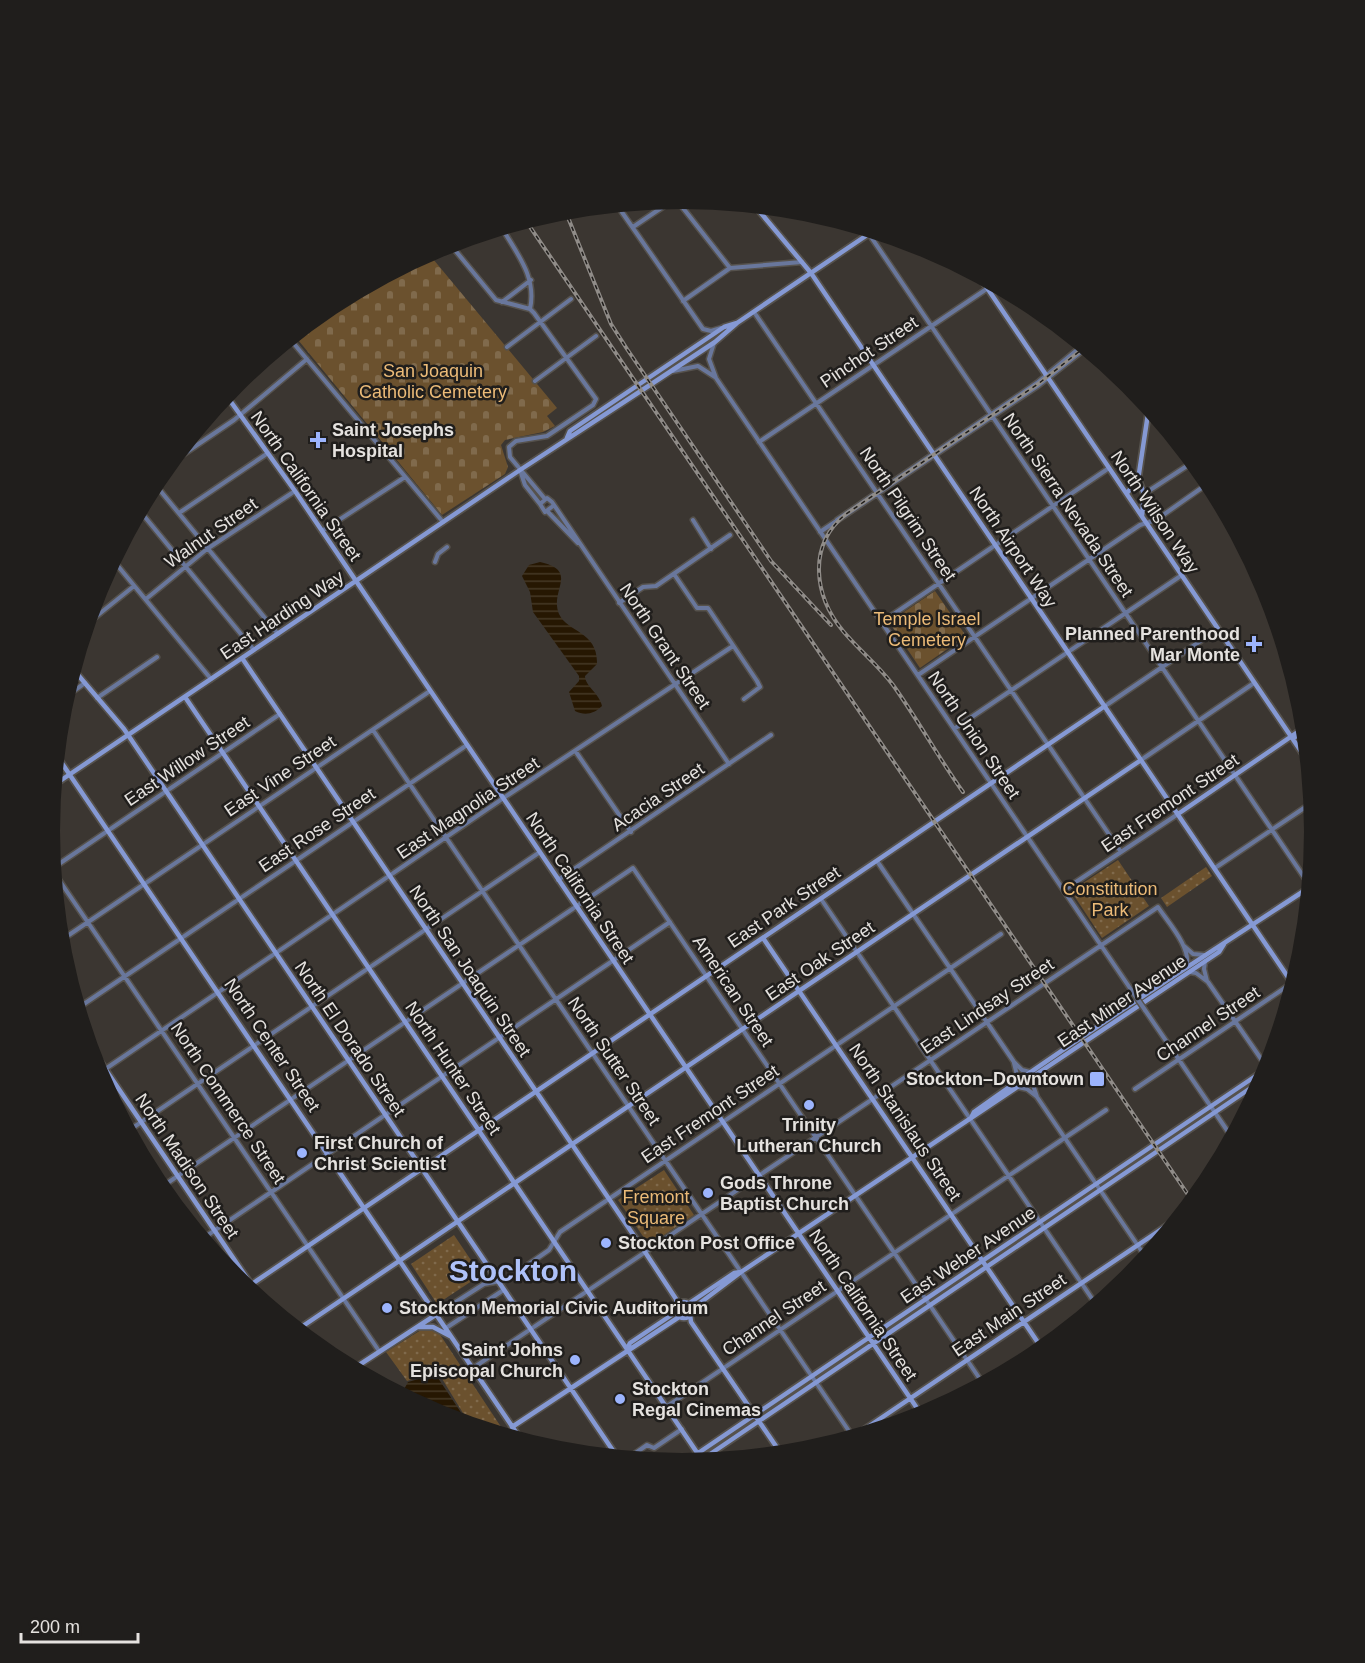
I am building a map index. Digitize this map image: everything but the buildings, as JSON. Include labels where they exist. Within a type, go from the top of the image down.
[{"type":"street","points":[[682,209],[730,268]]},
{"type":"street","points":[[633,227],[658,210]]},
{"type":"street","points":[[622,212],[704,331],[724,327]]},
{"type":"street","name":"North Airport Way","points":[[761,214],[811,273],[1288,975]]},
{"type":"street","points":[[506,235],[531,280],[530,309]]},
{"type":"street","name":"East Harding Way","points":[[62,780],[567,438],[574,437],[715,342],[754,311],[866,237]]},
{"type":"street","name":"North Sierra Nevada Street","points":[[875,240],[930,327],[1304,877]]},
{"type":"street","points":[[456,252],[495,299],[530,309],[593,393],[596,401],[547,436],[511,445],[509,454],[520,470]]},
{"type":"street","points":[[683,301],[730,268],[801,262]]},
{"type":"street","points":[[502,302],[531,280]]},
{"type":"street","name":"Pinchot Street","points":[[759,442],[987,288]]},
{"type":"street","name":"North Wilson Way","points":[[987,288],[1300,750]]},
{"type":"street","points":[[507,347],[571,299]]},
{"type":"street","name":"North Pilgrim Street","points":[[754,311],[1121,852]]},
{"type":"street","name":"East Harding Way","points":[[567,438],[570,432],[724,327],[737,323]]},
{"type":"street","points":[[535,381],[596,336]]},
{"type":"street","name":"North Union Street","points":[[715,342],[709,359],[716,378],[1228,1131]]},
{"type":"street","points":[[295,345],[443,522]]},
{"type":"street","points":[[1047,376],[1077,350]]},
{"type":"street","points":[[820,532],[1080,353]]},
{"type":"street","points":[[193,447],[241,415],[307,359]]},
{"type":"street","points":[[669,372],[692,365],[705,369],[716,378]]},
{"type":"street","name":"North California Street","points":[[231,402],[295,491],[917,1408]]},
{"type":"street","points":[[1127,493],[1138,480],[1147,417]]},
{"type":"street","points":[[179,513],[268,453]]},
{"type":"street","points":[[1144,494],[1186,466]]},
{"type":"street","points":[[882,622],[1109,468]]},
{"type":"street","name":"North Grant Street","points":[[520,470],[545,499],[551,500],[553,506],[570,526],[578,544]]},
{"type":"street","name":"North Grant Street","points":[[520,470],[525,485],[542,510],[548,512],[578,544],[729,764]]},
{"type":"street","points":[[322,531],[405,477]]},
{"type":"street","points":[[1138,480],[1144,494],[1142,516]]},
{"type":"street","points":[[918,675],[1089,560],[1147,523],[1156,520],[1201,488]]},
{"type":"street","name":"Walnut Street","points":[[146,599],[207,549],[295,491]]},
{"type":"street","points":[[161,492],[278,634]]},
{"type":"street","points":[[540,505],[545,499]]},
{"type":"street","points":[[548,512],[553,506]]},
{"type":"street","points":[[145,517],[254,650]]},
{"type":"street","points":[[693,520],[711,549]]},
{"type":"street","points":[[620,603],[643,587],[653,588],[730,535]]},
{"type":"street","points":[[435,562],[438,554],[447,547]]},
{"type":"street","points":[[119,567],[211,679]]},
{"type":"street","points":[[674,574],[697,608],[708,608],[760,687],[744,699]]},
{"type":"street","points":[[954,729],[1182,575]]},
{"type":"street","points":[[100,613],[134,586]]},
{"type":"street","name":"East Park Street","points":[[253,1282],[1218,629]]},
{"type":"street","name":"East Magnolia Street","points":[[106,1068],[446,837],[733,646]]},
{"type":"street","points":[[97,698],[157,657]]},
{"type":"street","name":"North San Joaquin Street","points":[[242,658],[645,1252],[683,1313],[776,1447]]},
{"type":"street","name":"North El Dorado Street","points":[[80,677],[128,736],[422,1168],[502,1291],[613,1450]]},
{"type":"street","points":[[77,689],[85,683]]},
{"type":"street","name":"East Oak Street","points":[[304,1325],[1254,683]]},
{"type":"street","name":"East Vine Street","points":[[69,935],[430,691]]},
{"type":"street","name":"North Hunter Street","points":[[185,697],[698,1454]]},
{"type":"street","name":"East Willow Street","points":[[61,864],[280,714]]},
{"type":"street","name":"North Sutter Street","points":[[373,730],[848,1432]]},
{"type":"street","name":"East Fremont Street","points":[[1064,890],[1297,734]]},
{"type":"street","name":"Acacia Street","points":[[558,880],[771,735]]},
{"type":"street","name":"East Fremont Street","points":[[1292,738],[1298,736]]},
{"type":"street","name":"East Rose Street","points":[[84,1004],[467,745]]},
{"type":"street","points":[[576,752],[631,832]]},
{"type":"street","name":"North Center Street","points":[[64,764],[515,1431]]},
{"type":"street","points":[[1215,868],[1304,807]]},
{"type":"street","points":[[134,1127],[540,852]]},
{"type":"street","points":[[877,861],[1014,1062],[1022,1070],[1033,1074],[1037,1097],[1142,1251]]},
{"type":"street","name":"American Street","points":[[576,906],[633,868],[980,1379]]},
{"type":"street","name":"North Commerce Street","points":[[62,882],[379,1351]]},
{"type":"street","name":"East Miner Avenue","points":[[512,1427],[703,1301],[741,1272],[1033,1074],[1186,966],[1224,944],[1302,891]]},
{"type":"street","points":[[820,899],[1093,1300]]},
{"type":"street","points":[[169,1182],[576,906]]},
{"type":"street","name":"East Lindsay Street","points":[[473,1368],[1158,907],[1183,945]]},
{"type":"street","points":[[208,1234],[670,922]]},
{"type":"street","name":"East Fremont Street","points":[[437,1314],[484,1284],[506,1280],[549,1250],[560,1232],[1001,934]]},
{"type":"street","name":"North Stanislaus Street","points":[[763,938],[1038,1342]]},
{"type":"street","name":"East Miner Avenue","points":[[1033,1074],[1190,972],[1219,952],[1224,944]]},
{"type":"street","points":[[1183,945],[1193,954],[1203,955]]},
{"type":"street","points":[[1183,945],[1188,959],[1186,966]]},
{"type":"street","points":[[1205,961],[1204,969],[1208,982]]},
{"type":"street","points":[[1190,972],[1196,972],[1208,982],[1262,1059]]},
{"type":"street","name":"Channel Street","points":[[1135,1089],[1285,989]]},
{"type":"street","points":[[1014,1062],[1017,1085],[1037,1097]]},
{"type":"street","name":"North Madison Street","points":[[110,1076],[244,1274]]},
{"type":"street","name":"East Weber Avenue","points":[[711,1453],[987,1267],[1211,1106],[1255,1077]]},
{"type":"street","name":"East Weber Avenue","points":[[1098,1187],[1249,1089]]},
{"type":"street","name":"Channel Street","points":[[666,1407],[1106,1110]]},
{"type":"street","name":"East Weber Avenue","points":[[699,1454],[982,1261],[1042,1226]]},
{"type":"street","name":"East Main Street","points":[[872,1425],[1161,1230]]},
{"type":"street","name":"East Miner Avenue","points":[[683,1313],[685,1303],[709,1292],[714,1285],[734,1273],[741,1272]]},
{"type":"street","points":[[446,1328],[502,1291]]},
{"type":"street","points":[[703,1301],[709,1292]]},
{"type":"street","points":[[676,1299],[685,1303],[683,1313]]},
{"type":"street","points":[[361,1364],[437,1314]]},
{"type":"street","points":[[417,1328],[433,1327],[452,1337]]},
{"type":"street","points":[[636,1452],[647,1445],[654,1448],[682,1429]]},
{"type":"green space","name":"San Joaquin Catholic Cemetery","points":[[434,260],[557,408],[547,416],[555,426],[543,432],[505,440],[501,445],[508,467],[505,474],[442,515],[299,342],[371,292]]},
{"type":"green space","name":"Temple Israel Cemetery","points":[[935,591],[966,636],[920,668],[889,622]]},
{"type":"green space","name":"Constitution Park","points":[[1118,860],[1149,906],[1102,938],[1071,891]]},
{"type":"green space","points":[[1206,867],[1212,876],[1167,907],[1161,898]]},
{"type":"green space","name":"Fremont Square","points":[[664,1170],[694,1215],[649,1245],[618,1200]]},
{"type":"green space","points":[[454,1235],[481,1275],[437,1304],[411,1264]]},
{"type":"green space","points":[[430,1328],[437,1330],[501,1427],[464,1414],[441,1377],[428,1374],[407,1381],[386,1352],[421,1330]]},
{"type":"shaded area","points":[[540,562],[552,566],[561,576],[557,597],[559,614],[593,645],[597,664],[585,676],[587,683],[601,702],[602,706],[596,711],[586,714],[575,711],[569,692],[579,681],[579,676],[533,612],[530,592],[522,576],[529,565]]},
{"type":"shaded area","points":[[429,1376],[438,1378],[462,1414],[404,1389],[408,1382]]},
{"type":"railway","points":[[569,220],[611,324],[627,349],[771,561],[831,625]]},
{"type":"railway","points":[[531,228],[1188,1194]]},
{"type":"railway","points":[[963,792],[893,685],[849,638],[833,617],[821,587],[820,555],[833,526],[846,514],[1038,384],[1079,352]]},
{"type":"place","name":"Saint Josephs Hospital","points":[[318,440]]},
{"type":"place","name":"Planned Parenthood Mar Monte","points":[[1254,644]]},
{"type":"place","name":"Stockton–Downtown","points":[[1097,1079]]},
{"type":"place","name":"Trinity Lutheran Church","points":[[809,1105]]},
{"type":"place","name":"First Church of Christ Scientist","points":[[302,1153]]},
{"type":"place","name":"Gods Throne Baptist Church","points":[[708,1193]]},
{"type":"place","name":"Stockton Post Office","points":[[606,1243]]},
{"type":"place","name":"Stockton Memorial Civic Auditorium","points":[[387,1308]]},
{"type":"place","name":"Saint Johns Episcopal Church","points":[[575,1360]]},
{"type":"place","name":"Stockton Regal Cinemas","points":[[620,1399]]},
{"type":"district","name":"Stockton","points":[[513,1270]]}]
